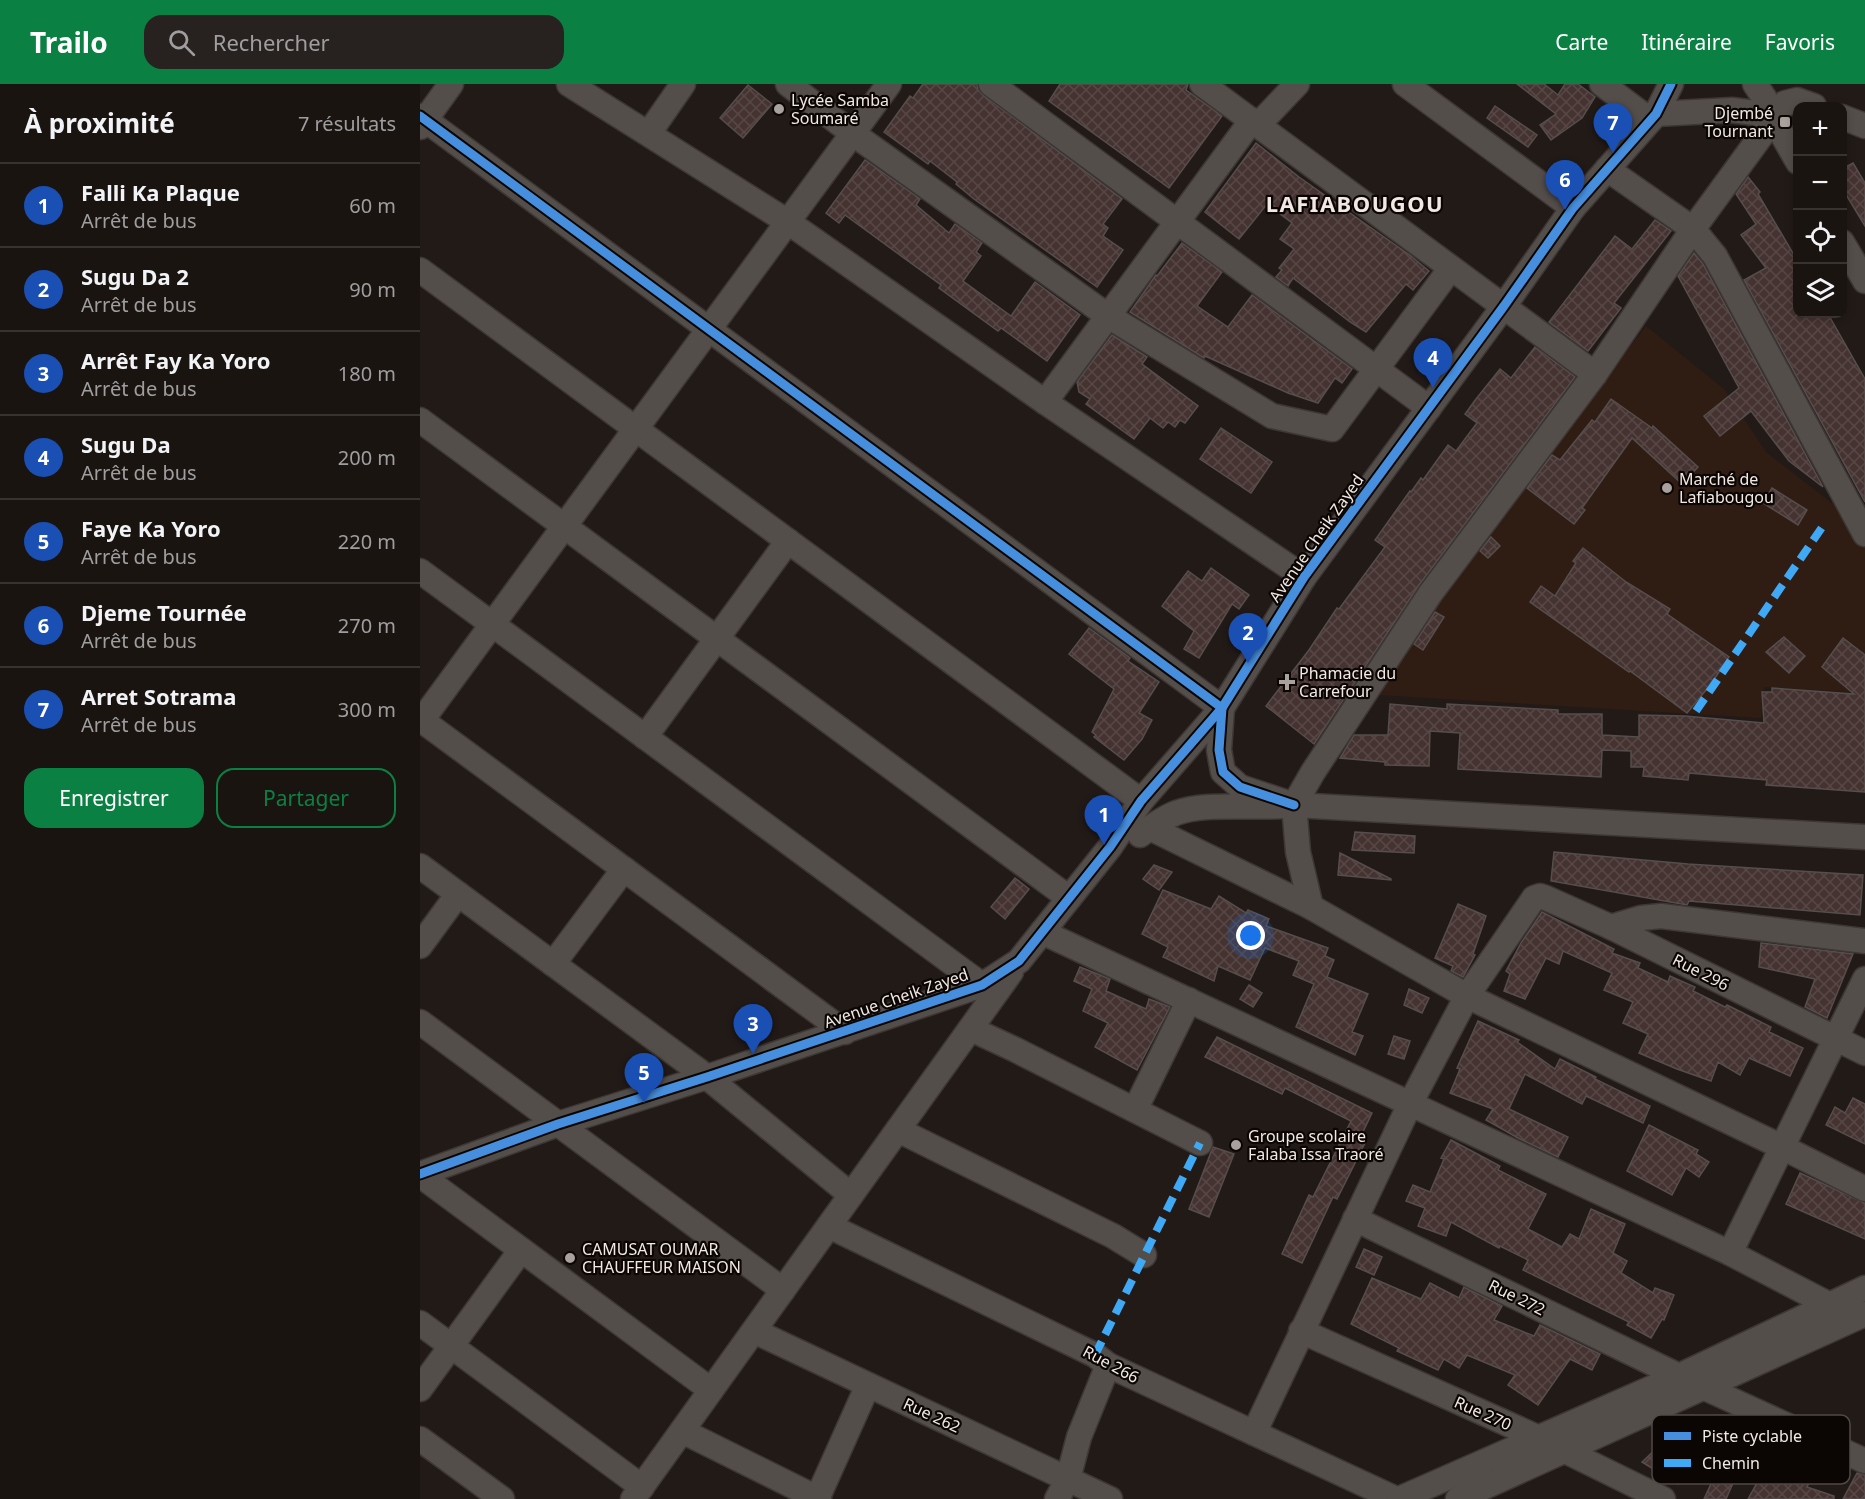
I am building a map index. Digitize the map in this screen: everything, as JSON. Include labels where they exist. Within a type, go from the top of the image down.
[{"type":"street","points":[[452,84],[422,121],[709,329],[1222,708],[1219,750],[1222,772],[1240,787],[1294,805]]},
{"type":"street","points":[[569,84],[788,222],[1045,402],[1304,577]]},
{"type":"street","points":[[649,133],[683,84]]},
{"type":"street","points":[[788,84],[852,134],[1108,316],[1272,416],[1332,429],[1451,268]]},
{"type":"street","points":[[845,1032],[421,720],[889,84]]},
{"type":"street","points":[[991,84],[1429,408]]},
{"type":"street","points":[[1202,84],[1595,374]]},
{"type":"street","points":[[1045,402],[1178,222],[1255,123],[1297,84]]},
{"type":"street","points":[[1406,84],[1573,208]]},
{"type":"street","points":[[1602,84],[1653,117],[1720,110],[1750,99],[1754,84]]},
{"type":"street","name":"Avenue Cheik Zayed","points":[[420,1174],[558,1124],[845,1032],[982,985],[1019,961],[1110,847],[1141,801],[1222,708],[1304,577],[1573,208],[1653,117],[1671,84]]},
{"type":"street","points":[[1677,84],[1686,100],[1696,107],[1772,118]]},
{"type":"street","points":[[1754,84],[1766,99],[1772,118],[1794,156]]},
{"type":"street","points":[[1311,907],[1298,852],[1294,805],[1313,772],[1430,594],[1595,374],[1772,118],[1785,103],[1791,100],[1803,102]]},
{"type":"street","points":[[1847,119],[1865,126]]},
{"type":"street","points":[[1606,169],[1693,230],[1715,256],[1865,534]]},
{"type":"street","points":[[1847,250],[1865,281]]},
{"type":"street","points":[[420,270],[1141,801]]},
{"type":"street","points":[[420,420],[1069,898]]},
{"type":"street","points":[[645,737],[788,541]]},
{"type":"street","points":[[420,571],[982,985]]},
{"type":"street","points":[[1110,847],[1137,837],[1177,813],[1200,808],[1273,808],[1294,805],[1865,837]]},
{"type":"street","points":[[1150,828],[1311,907],[1467,996],[1865,1189]]},
{"type":"street","points":[[420,866],[707,1077],[851,1195]]},
{"type":"street","points":[[553,964],[624,869]]},
{"type":"street","points":[[420,946],[458,894]]},
{"type":"street","name":"Rue 296","points":[[1467,996],[1534,898],[1540,896],[1611,927],[1865,1053]]},
{"type":"street","points":[[1611,927],[1641,918],[1661,916],[1865,940]]},
{"type":"street","points":[[1042,932],[1730,1253],[1828,1304]]},
{"type":"street","points":[[420,1323],[638,1493],[1019,961]]},
{"type":"street","points":[[1730,1253],[1865,979]]},
{"type":"street","points":[[1254,1433],[1410,1104],[1467,996]]},
{"type":"street","points":[[1135,1110],[1189,1000]]},
{"type":"street","points":[[420,1022],[783,1290]]},
{"type":"street","points":[[970,1029],[1200,1143]]},
{"type":"street","points":[[898,1130],[1113,1236],[1144,1255]]},
{"type":"street","points":[[420,1174],[711,1390]]},
{"type":"street","name":"Rue 272","points":[[1355,1219],[1679,1376]]},
{"type":"street","name":"Rue 266","points":[[829,1226],[1095,1355],[1108,1365],[1397,1499]]},
{"type":"street","points":[[420,1389],[521,1250]]},
{"type":"street","points":[[1397,1499],[1679,1376],[1865,1288]]},
{"type":"street","points":[[1458,1499],[1703,1387],[1862,1318]]},
{"type":"street","name":"Rue 262","points":[[754,1331],[868,1385],[1063,1489],[1110,1499]]},
{"type":"street","name":"Rue 270","points":[[1301,1331],[1539,1438],[1663,1499]]},
{"type":"street","points":[[1063,1489],[1079,1437],[1108,1365]]},
{"type":"street","points":[[682,1431],[817,1499],[868,1385]]},
{"type":"street","points":[[1703,1387],[1764,1415]]},
{"type":"street","points":[[420,1439],[502,1499]]},
{"type":"street","points":[[1850,1454],[1865,1461]]},
{"type":"shaded area","name":"Marché de Lafiabougou","points":[[1646,326],[1724,389],[1766,452],[1860,525],[1865,532],[1865,693],[1764,687],[1761,718],[1363,694]]},
{"type":"building","points":[[923,84],[977,84],[978,90],[983,95],[1122,199],[1103,224],[1108,228],[1103,236],[1123,250],[1097,287],[974,199],[930,161],[928,164],[884,132],[910,96],[913,98]]},
{"type":"building","points":[[1060,84],[1188,84],[1186,90],[1222,116],[1169,188],[1049,101]]},
{"type":"building","points":[[1517,84],[1544,84],[1558,95],[1565,84],[1578,84],[1595,97],[1582,118],[1551,140],[1540,125],[1556,114]]},
{"type":"building","points":[[748,85],[772,104],[743,138],[720,118]]},
{"type":"building","points":[[1495,106],[1537,135],[1528,147],[1487,118]]},
{"type":"building","points":[[1256,143],[1429,271],[1413,290],[1406,284],[1366,332],[1293,278],[1288,286],[1276,277],[1282,270],[1279,268],[1294,249],[1280,239],[1292,223],[1267,204],[1239,239],[1205,212]]},
{"type":"building","points":[[865,160],[920,199],[916,205],[949,233],[955,224],[982,243],[976,252],[981,256],[963,281],[1011,316],[1035,282],[1080,315],[1047,361],[1001,328],[998,331],[939,288],[941,285],[845,215],[839,223],[826,213]]},
{"type":"building","points":[[1853,163],[1865,183],[1865,226],[1847,196],[1847,166]]},
{"type":"building","points":[[1748,177],[1760,192],[1758,194],[1793,253],[1793,318],[1830,318],[1865,379],[1865,502],[1744,280],[1766,268],[1741,235],[1756,224],[1736,194]]},
{"type":"building","points":[[1655,220],[1671,231],[1614,303],[1621,308],[1588,351],[1549,322],[1615,236],[1632,249]]},
{"type":"building","points":[[1182,243],[1222,272],[1197,306],[1228,327],[1252,295],[1352,369],[1342,383],[1335,378],[1318,403],[1288,393],[1205,356],[1204,358],[1130,312]]},
{"type":"building","points":[[1694,253],[1703,264],[1823,487],[1789,461],[1751,411],[1720,436],[1704,416],[1739,388],[1678,276]]},
{"type":"building","points":[[1112,335],[1147,357],[1142,364],[1198,406],[1185,423],[1180,420],[1175,427],[1168,422],[1163,428],[1150,418],[1134,439],[1086,404],[1090,399],[1079,392],[1077,382]]},
{"type":"building","points":[[1535,347],[1575,377],[1419,585],[1314,744],[1266,706],[1309,650],[1337,608],[1339,609],[1385,547],[1375,540],[1410,491],[1421,478],[1423,480],[1448,445],[1456,451],[1477,423],[1465,414],[1476,399],[1500,369],[1511,378]]},
{"type":"building","points":[[1611,399],[1652,428],[1653,426],[1698,467],[1682,484],[1632,438],[1582,508],[1585,510],[1574,524],[1527,488],[1552,455],[1560,460],[1592,420],[1595,422]]},
{"type":"building","points":[[1221,428],[1272,462],[1251,493],[1200,459]]},
{"type":"building","points":[[1772,488],[1807,510],[1798,525],[1763,503]]},
{"type":"building","points":[[1491,537],[1500,546],[1488,558],[1480,551]]},
{"type":"building","points":[[1583,548],[1626,582],[1670,609],[1667,614],[1729,657],[1711,684],[1687,713],[1530,602],[1541,586],[1555,596],[1576,563],[1573,561]]},
{"type":"building","points":[[1211,568],[1249,595],[1239,609],[1232,604],[1199,658],[1184,649],[1194,631],[1162,606],[1188,571],[1202,581]]},
{"type":"building","points":[[1435,612],[1444,617],[1423,650],[1414,644]]},
{"type":"building","points":[[1089,628],[1130,658],[1128,661],[1159,682],[1139,713],[1152,720],[1142,739],[1124,760],[1094,737],[1096,735],[1092,732],[1114,689],[1069,654]]},
{"type":"building","points":[[1784,637],[1805,656],[1789,673],[1766,652]]},
{"type":"building","points":[[1843,638],[1865,655],[1865,792],[1766,785],[1767,780],[1689,773],[1688,780],[1643,776],[1644,767],[1631,767],[1631,751],[1602,750],[1601,777],[1458,769],[1460,733],[1430,731],[1429,766],[1385,765],[1385,762],[1340,758],[1354,735],[1388,735],[1390,704],[1447,709],[1447,704],[1558,710],[1558,714],[1602,714],[1602,735],[1639,737],[1639,715],[1685,716],[1764,723],[1762,692],[1772,692],[1772,688],[1854,694],[1822,667]]},
{"type":"building","points":[[1355,832],[1415,836],[1414,853],[1352,850]]},
{"type":"building","points":[[1554,852],[1688,864],[1863,875],[1860,915],[1689,901],[1687,905],[1551,881]]},
{"type":"building","points":[[1340,853],[1391,879],[1391,880],[1338,875]]},
{"type":"building","points":[[1154,865],[1172,872],[1159,890],[1143,879]]},
{"type":"building","points":[[1015,878],[1029,889],[1005,919],[991,907]]},
{"type":"building","points":[[1163,890],[1211,909],[1219,896],[1246,913],[1248,910],[1269,919],[1266,926],[1328,948],[1325,956],[1334,960],[1327,977],[1368,994],[1352,1032],[1363,1036],[1355,1055],[1296,1027],[1314,984],[1293,975],[1299,961],[1265,948],[1250,980],[1218,966],[1214,981],[1163,957],[1168,947],[1142,934]]},
{"type":"building","points":[[1458,904],[1486,916],[1473,954],[1475,955],[1463,977],[1451,971],[1453,966],[1435,958]]},
{"type":"building","points":[[1542,912],[1614,949],[1612,953],[1640,963],[1638,968],[1668,982],[1670,976],[1695,987],[1693,991],[1771,1027],[1769,1032],[1803,1048],[1790,1076],[1749,1058],[1740,1075],[1718,1062],[1711,1081],[1639,1053],[1648,1034],[1623,1023],[1633,1002],[1604,990],[1612,973],[1563,951],[1559,964],[1546,958],[1525,999],[1504,991],[1510,974],[1506,971]]},
{"type":"building","points":[[1761,943],[1853,954],[1827,1018],[1805,1007],[1815,979],[1759,967]]},
{"type":"building","points":[[1080,967],[1110,979],[1106,991],[1146,1009],[1149,999],[1170,1007],[1137,1070],[1095,1047],[1108,1023],[1083,1011],[1092,989],[1074,981]]},
{"type":"building","points":[[1249,985],[1262,993],[1253,1007],[1240,999]]},
{"type":"building","points":[[1409,989],[1429,998],[1422,1013],[1404,1005]]},
{"type":"building","points":[[1478,1021],[1519,1040],[1517,1042],[1555,1069],[1560,1059],[1650,1106],[1643,1123],[1586,1096],[1582,1104],[1525,1074],[1509,1109],[1568,1137],[1558,1157],[1486,1120],[1493,1109],[1450,1093],[1460,1069],[1457,1068]]},
{"type":"building","points":[[1394,1036],[1410,1041],[1404,1059],[1388,1054]]},
{"type":"building","points":[[1217,1037],[1372,1113],[1360,1138],[1366,1141],[1337,1199],[1333,1197],[1302,1263],[1282,1254],[1309,1195],[1313,1197],[1351,1121],[1285,1088],[1282,1094],[1205,1057]]},
{"type":"building","points":[[1853,1098],[1865,1104],[1865,1144],[1826,1125],[1835,1107],[1845,1113]]},
{"type":"building","points":[[1649,1125],[1698,1150],[1696,1154],[1709,1162],[1699,1177],[1686,1168],[1672,1195],[1627,1171]]},
{"type":"building","points":[[1451,1140],[1500,1166],[1498,1170],[1546,1194],[1528,1229],[1562,1247],[1570,1234],[1579,1239],[1591,1209],[1625,1224],[1613,1253],[1627,1261],[1621,1273],[1653,1293],[1655,1288],[1674,1295],[1664,1320],[1662,1319],[1651,1338],[1627,1325],[1629,1322],[1523,1270],[1528,1260],[1500,1246],[1499,1248],[1451,1222],[1446,1236],[1418,1226],[1425,1208],[1406,1201],[1413,1185],[1430,1192],[1444,1159],[1441,1158]]},
{"type":"building","points":[[1213,1147],[1234,1154],[1209,1217],[1189,1209]]},
{"type":"building","points":[[1800,1173],[1865,1203],[1865,1239],[1786,1204]]},
{"type":"building","points":[[1364,1249],[1382,1257],[1374,1275],[1356,1267]]},
{"type":"building","points":[[1372,1278],[1421,1299],[1430,1283],[1459,1298],[1464,1287],[1502,1306],[1494,1320],[1534,1336],[1540,1325],[1600,1354],[1592,1370],[1570,1359],[1538,1405],[1508,1385],[1515,1375],[1467,1355],[1459,1368],[1444,1359],[1438,1370],[1397,1351],[1399,1348],[1351,1324]]},
{"type":"building","points":[[1652,1453],[1652,1468],[1642,1462]]},
{"type":"building","points":[[1857,1473],[1865,1475],[1865,1499],[1843,1499]]},
{"type":"building","points":[[1711,1484],[1733,1484],[1726,1499],[1704,1499]]},
{"type":"building","points":[[1756,1484],[1808,1484],[1807,1487],[1834,1496],[1834,1499],[1748,1499]]},
{"type":"marked path","points":[[1696,711],[1825,523]]},
{"type":"marked path","points":[[1095,1355],[1200,1143]]},
{"type":"cycle path","points":[[420,1174],[558,1124],[982,985],[1019,961],[1110,847],[1141,801],[1222,708],[1304,577],[1504,306],[1573,208],[1656,114],[1671,84]]},
{"type":"cycle path","points":[[420,116],[1222,708],[1219,750],[1223,772],[1240,787],[1294,805]]},
{"type":"place","name":"Lycée Samba Soumaré","points":[[779,109]]},
{"type":"place","name":"Djembé Tournant","points":[[1785,122]]},
{"type":"place","name":"Arret Sotrama","points":[[1613,153]]},
{"type":"place","name":"Djeme Tournée","points":[[1565,210]]},
{"type":"place","name":"Sugu Da","points":[[1433,388]]},
{"type":"place","name":"Marché de Lafiabougou","points":[[1667,488]]},
{"type":"place","name":"Sugu Da 2","points":[[1248,663]]},
{"type":"place","name":"Phamacie du Carrefour","points":[[1287,682]]},
{"type":"place","name":"Falli Ka Plaque","points":[[1104,845]]},
{"type":"place","name":"Arrêt Fay Ka Yoro","points":[[753,1054]]},
{"type":"place","name":"Faye Ka Yoro","points":[[644,1103]]},
{"type":"place","name":"Groupe scolaire Falaba Issa Traoré","points":[[1236,1145]]},
{"type":"place","name":"CAMUSAT OUMAR CHAUFFEUR MAISON","points":[[570,1258]]},
{"type":"district","name":"LAFIABOUGOU","points":[[1355,203]]}]
